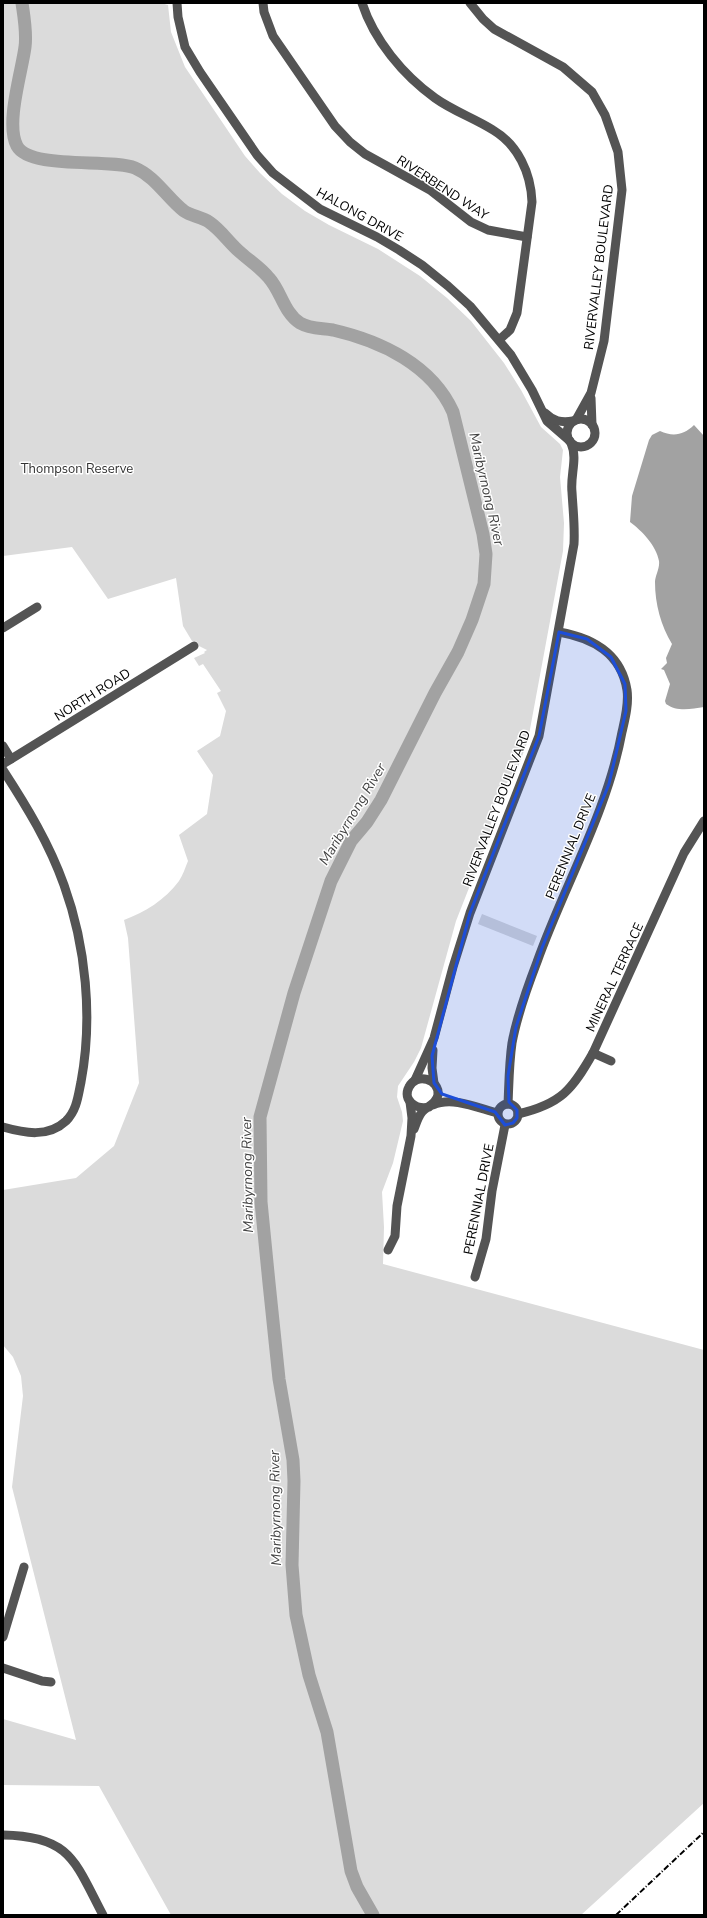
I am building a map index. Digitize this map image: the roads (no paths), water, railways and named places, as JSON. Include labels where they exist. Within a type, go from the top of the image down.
[{"type":"street","name":"HALONG DRIVE","points":[[177,3],[178,17],[185,46],[200,72],[244,136],[273,173],[320,209],[377,237],[422,265],[470,306],[520,367],[544,412],[547,421],[571,442]]},
{"type":"street","name":"RIVERBEND WAY","points":[[263,3],[266,18],[273,36],[335,126],[350,142],[365,154],[430,190],[471,222],[488,230],[527,237]]},
{"type":"street","points":[[362,3],[370,25],[398,64],[435,98],[453,110],[493,130],[504,138],[516,152],[526,170],[531,184],[532,202],[515,322],[510,330],[499,340]]},
{"type":"street","name":"RIVERVALLEY BOULEVARD","points":[[470,3],[482,19],[494,29],[563,68],[580,82],[582,88],[596,101],[605,115],[614,138],[620,161],[622,179],[606,330],[591,393],[590,405],[592,425]]},
{"type":"street","name":"RIVERVALLEY BOULEVARD","points":[[575,420],[591,393]]},
{"type":"street","points":[[544,412],[562,422],[575,420],[585,420],[592,425],[595,434],[591,442],[584,446],[571,442],[567,430],[575,420]]},
{"type":"street","name":"RIVERVALLEY BOULEVARD","points":[[415,1080],[434,1038],[453,967],[470,913],[539,736],[574,544],[575,528],[571,491],[575,465],[574,448],[571,442]]},
{"type":"street","name":"RIVERVALLEY BOULEVARD","points":[[575,465],[591,442]]},
{"type":"street","points":[[3,628],[37,607]]},
{"type":"street","name":"PERENNIAL DRIVE","points":[[508,1104],[508,1076],[516,1027],[542,948],[609,784],[621,741],[626,710],[627,697],[625,684],[617,664],[611,656],[603,648],[587,639],[559,632]]},
{"type":"street","name":"NORTH ROAD","points":[[3,764],[194,646]]},
{"type":"street","points":[[3,746],[11,759]]},
{"type":"street","points":[[3,770],[34,818],[51,850],[65,886],[79,941],[87,1000],[87,1026],[83,1071],[77,1101],[73,1112],[66,1121],[58,1127],[39,1133],[22,1132],[3,1127]]},
{"type":"street","name":"MINERAL TERRACE","points":[[518,1114],[553,1102],[570,1089],[581,1074],[593,1053],[684,853],[702,827]]},
{"type":"street","name":"RIVERVALLEY BOULEVARD","points":[[434,1038],[432,1068],[435,1085]]},
{"type":"street","points":[[593,1053],[611,1061]]},
{"type":"street","points":[[388,1250],[395,1236],[397,1206],[411,1136],[412,1118],[407,1092],[411,1083],[415,1080],[426,1078],[435,1085],[442,1094],[468,1105]]},
{"type":"street","points":[[411,1136],[420,1114],[431,1106],[438,1097],[435,1085]]},
{"type":"street","points":[[410,1102],[419,1108],[431,1106],[444,1101],[468,1105],[497,1113]]},
{"type":"street","points":[[508,1104],[515,1107],[518,1114],[513,1124],[506,1125],[499,1120],[497,1113],[501,1106],[508,1104]]},
{"type":"street","name":"PERENNIAL DRIVE","points":[[475,1277],[486,1239],[492,1191],[506,1125]]},
{"type":"street","points":[[3,1637],[24,1567]]},
{"type":"street","points":[[3,1668],[42,1681],[52,1682]]},
{"type":"street","points":[[3,1835],[22,1835],[40,1838],[59,1846],[74,1862],[103,1915]]},
{"type":"waterway","name":"Maribyrnong River","points":[[22,3],[26,42],[13,111],[14,136],[17,146],[25,153],[38,158],[54,161],[124,165],[135,168],[155,182],[184,211],[206,220],[213,225],[262,271],[277,289],[290,314],[300,323],[312,327],[333,330],[369,341],[387,348],[418,368],[444,395],[453,412],[483,534],[486,554],[484,584],[472,620],[458,652],[435,693],[381,800],[367,822],[351,841],[331,881],[294,993],[260,1117],[261,1202],[279,1379],[293,1460],[292,1565],[296,1615],[309,1675],[327,1732],[351,1871],[357,1887],[373,1915]]},
{"type":"railway","points":[[616,1915],[704,1832]]},
{"type":"park label","name":"Thompson Reserve","points":[[77,468]]}]
